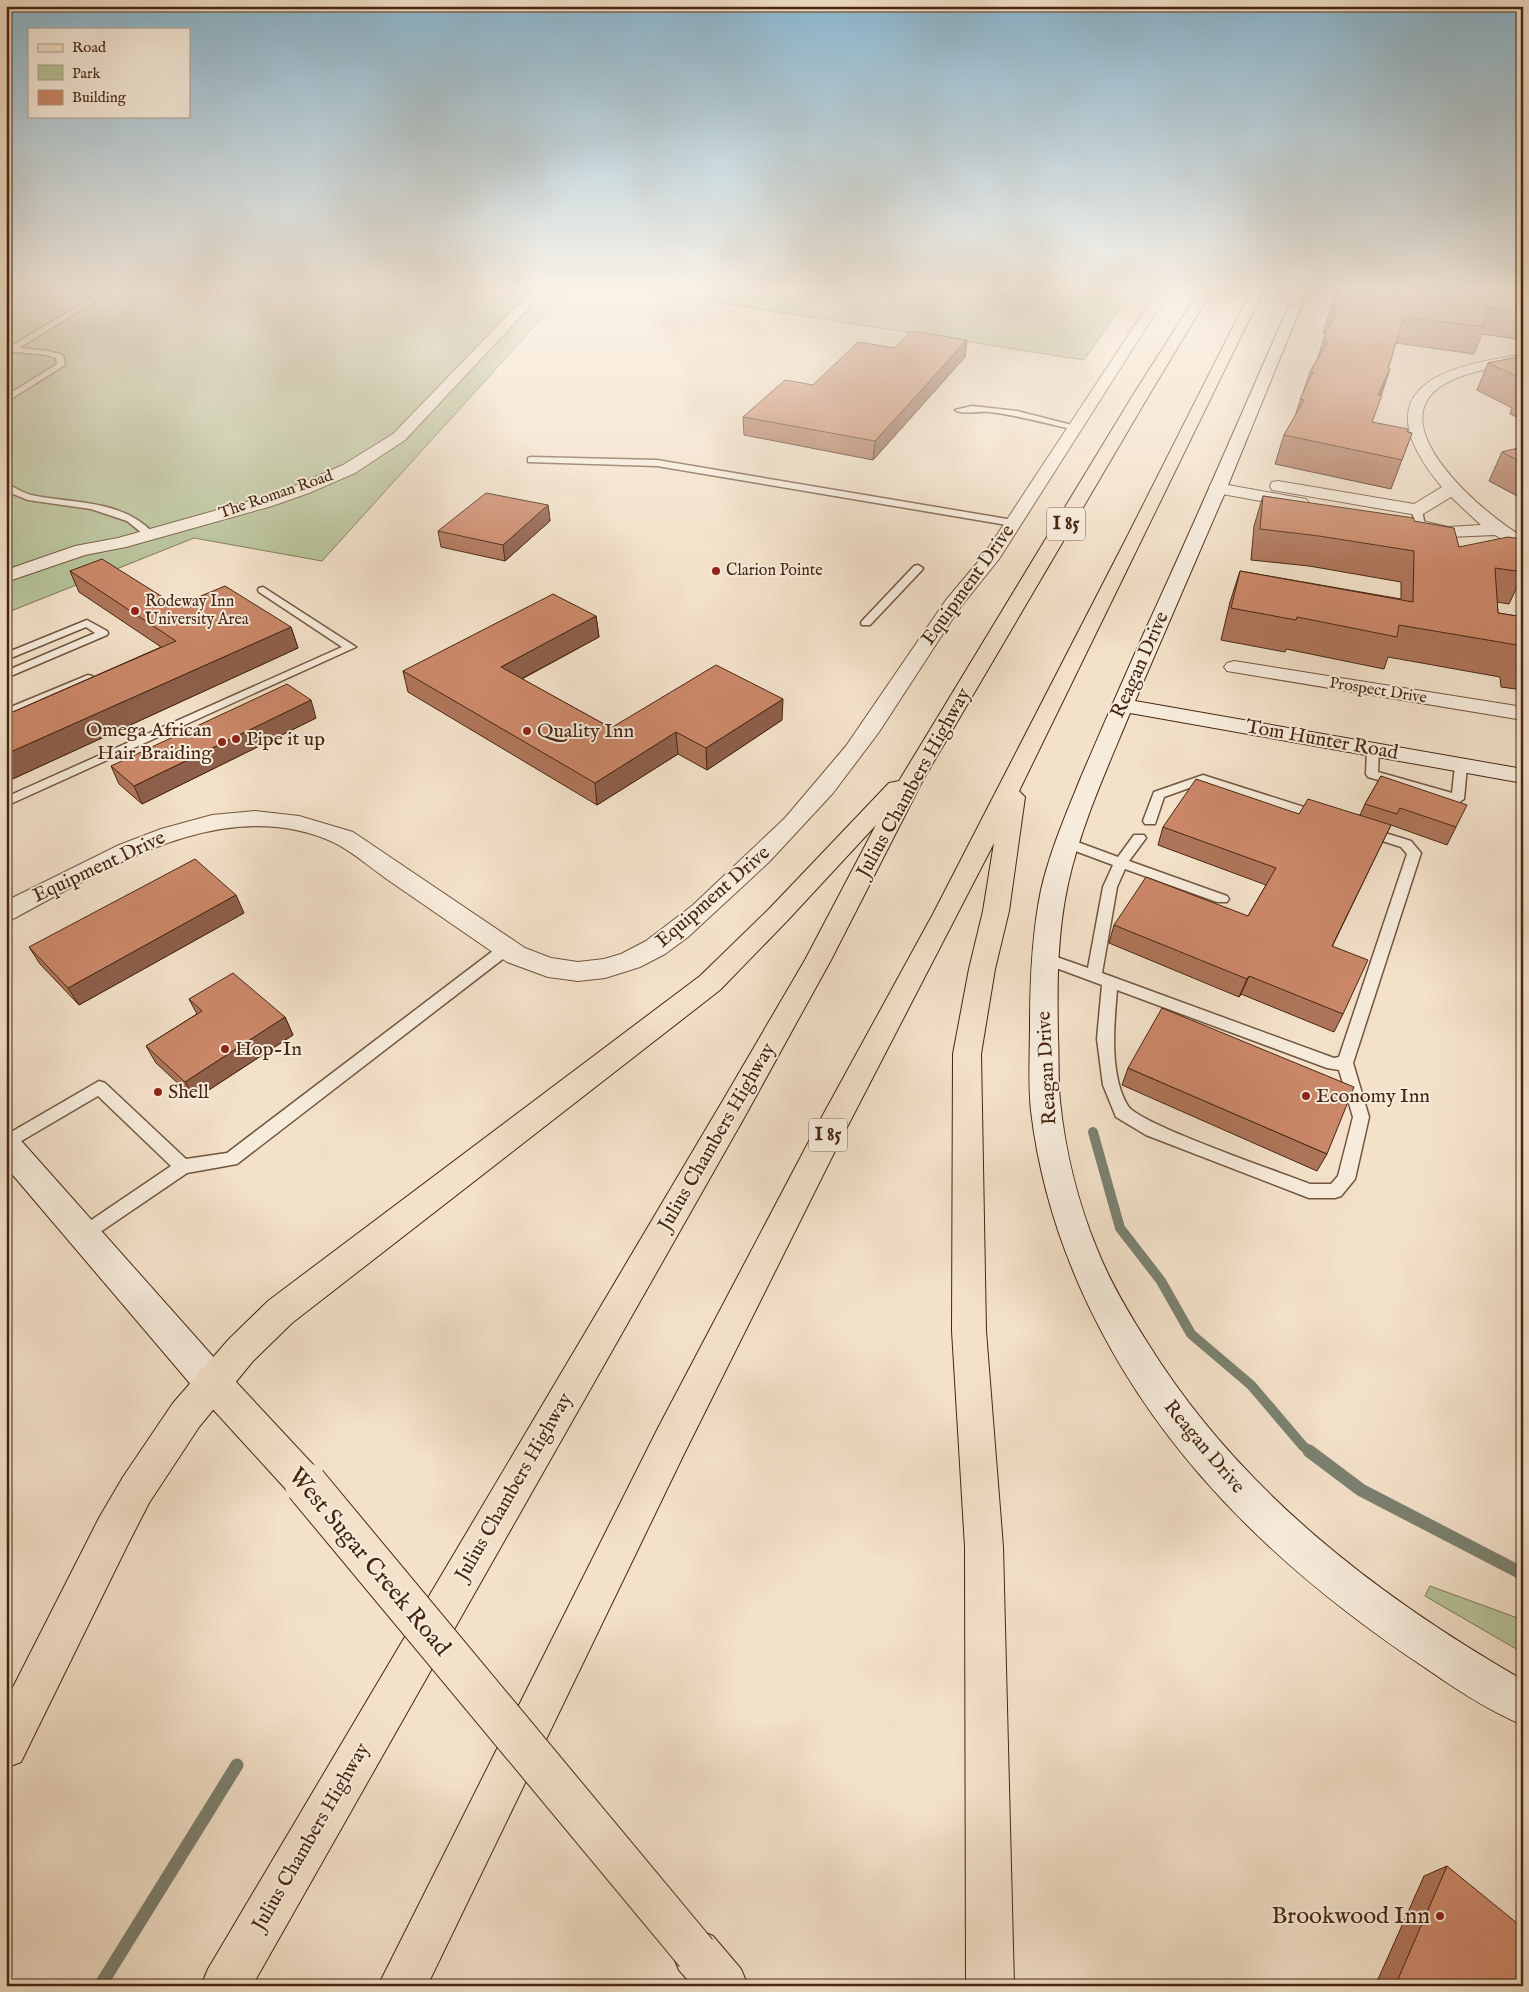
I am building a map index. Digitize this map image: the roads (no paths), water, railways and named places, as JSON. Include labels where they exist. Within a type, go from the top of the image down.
[{"type":"main road","name":"Julius Chambers Highway","points":[[225,1986],[733,1110],[818,960],[923,760],[1150,380]]},
{"type":"main road","name":"I 85","points":[[402,1986],[671,1441],[829,1133],[946,914],[1136,537],[1211,380]]},
{"type":"main road","points":[[6,1747],[113,1532],[136,1490],[186,1416],[212,1382],[241,1350],[280,1312],[710,983],[778,915],[923,760]]},
{"type":"main road","points":[[990,1986],[984,1547],[970,1332],[967,1063],[982,969],[996,911],[1016,773]]},
{"type":"main road","name":"West Sugar Creek Road","points":[[212,1382],[306,1484],[710,1970]]},
{"type":"street","name":"The Roman Road","points":[[6,576],[81,550],[120,543],[266,502],[342,472],[399,437],[454,380]]},
{"type":"street","name":"Equipment Drive","points":[[6,912],[130,849],[167,834],[224,820],[273,818],[312,824],[344,838],[507,948],[539,966],[567,971],[606,968],[625,964],[650,952],[709,906],[773,845],[819,796],[856,749],[955,599],[990,559],[1106,380]]},
{"type":"street","name":"Reagan Drive","points":[[1263,380],[1188,559],[1121,705],[1067,843],[1053,894],[1045,958],[1045,1098],[1050,1133],[1071,1222],[1094,1283],[1132,1352],[1158,1391],[1223,1475],[1286,1540],[1371,1608],[1477,1678],[1523,1704]]},
{"type":"street","points":[[1444,380],[1433,386],[1419,400],[1416,415],[1416,431],[1423,449],[1451,489],[1498,530],[1521,542]]},
{"type":"street","points":[[1220,482],[1418,518],[1448,532],[1498,530]]},
{"type":"street","points":[[1418,518],[1451,489]]},
{"type":"street","name":"The Roman Road","points":[[6,591],[95,556],[120,543]]},
{"type":"street","name":"Prospect Drive","points":[[1234,667],[1523,714]]},
{"type":"street","name":"Tom Hunter Road","points":[[1121,705],[1523,776]]},
{"type":"street","name":"West Sugar Creek Road","points":[[9,1153],[84,1234],[212,1382]]},
{"type":"lane","points":[[6,400],[37,380]]},
{"type":"lane","points":[[1048,422],[1016,423],[959,410],[971,407],[1024,415],[1076,427]]},
{"type":"lane","points":[[531,460],[656,463],[1013,522]]},
{"type":"lane","points":[[6,487],[28,497],[93,506],[130,518],[150,535]]},
{"type":"lane","points":[[866,623],[918,568]]},
{"type":"lane","points":[[6,802],[350,647],[263,590]]},
{"type":"lane","points":[[6,657],[87,622],[103,633],[6,675]]},
{"type":"lane","points":[[6,713],[88,678]]},
{"type":"lane","points":[[1373,750],[1372,774],[1458,799],[1461,766]]},
{"type":"lane","points":[[1150,821],[1158,795],[1203,779],[1332,820]]},
{"type":"lane","points":[[1110,982],[1105,1039],[1111,1085],[1122,1112],[1152,1130],[1309,1191],[1335,1190],[1346,1179],[1361,1117],[1345,1063],[1414,853],[1406,844],[1351,826]]},
{"type":"lane","points":[[1094,976],[1110,886],[1121,863],[1139,838]]},
{"type":"lane","points":[[1067,843],[1222,899]]},
{"type":"lane","points":[[84,1234],[183,1167],[231,1159],[507,948]]},
{"type":"lane","points":[[1045,958],[1333,1064],[1345,1063]]},
{"type":"lane","points":[[9,1153],[99,1087],[183,1167]]},
{"type":"waterway","points":[[1093,1132],[1120,1228],[1161,1281],[1191,1334],[1251,1385],[1303,1446],[1311,1452]]},
{"type":"waterway","points":[[1309,1451],[1361,1490],[1523,1574]]},
{"type":"waterway","points":[[100,1986],[237,1765]]},
{"type":"place","name":"Clarion Pointe","points":[[716,571]]},
{"type":"place","name":"Rodeway Inn University Area","points":[[135,611]]},
{"type":"place","name":"Quality Inn","points":[[527,731]]},
{"type":"place","name":"Pipe it up","points":[[236,739]]},
{"type":"place","name":"Omega African Hair Braiding","points":[[222,742]]},
{"type":"place","name":"Hop-In","points":[[225,1049]]},
{"type":"place","name":"Shell","points":[[158,1092]]},
{"type":"place","name":"Economy Inn","points":[[1306,1096]]},
{"type":"place","name":"Brookwood Inn","points":[[1440,1916]]}]
